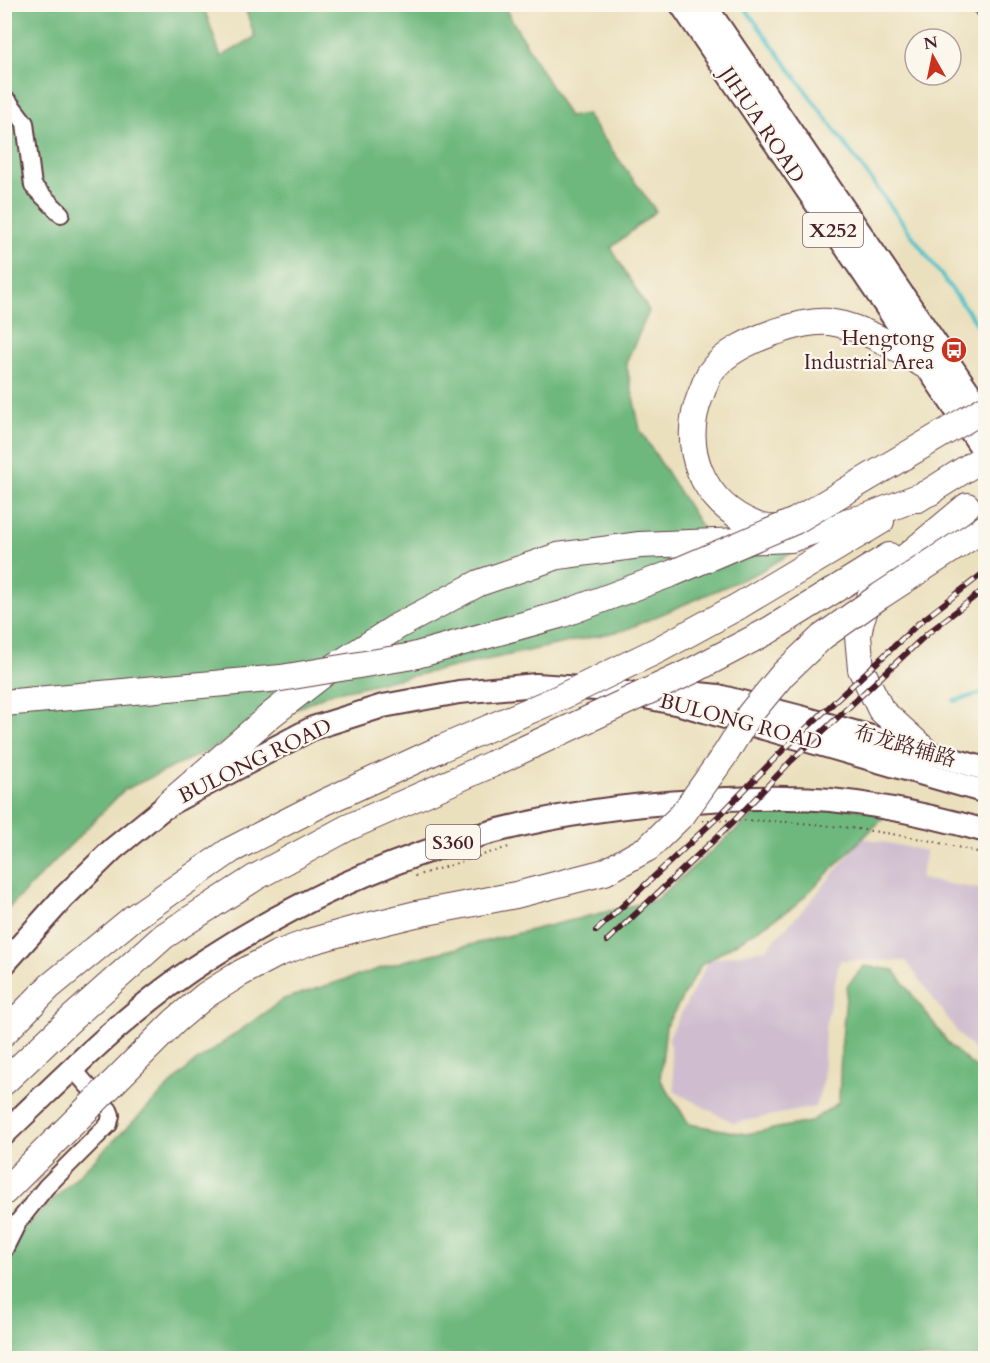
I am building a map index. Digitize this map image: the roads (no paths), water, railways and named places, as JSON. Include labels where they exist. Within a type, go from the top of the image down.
[{"type":"highway","points":[[828,526],[788,530],[758,526],[732,513],[709,492],[696,464],[691,431],[697,402],[710,373],[730,352],[760,337],[796,325],[828,322],[881,339],[924,365]]},
{"type":"highway","points":[[4,703],[281,678],[413,656],[563,614],[673,573],[795,521],[986,408]]},
{"type":"highway","points":[[4,1033],[49,987],[133,918],[231,850],[325,802],[559,698],[658,650],[737,607],[931,492],[986,455]]},
{"type":"highway","points":[[167,805],[272,714],[325,673],[398,626],[479,583],[558,556],[640,545],[791,539],[828,526],[866,517],[931,492]]},
{"type":"highway","points":[[4,1082],[164,936],[256,877],[348,828],[694,670],[768,631],[976,501]]},
{"type":"highway","points":[[927,752],[881,710],[861,669],[858,636],[861,620],[873,589],[883,576],[976,501]]},
{"type":"highway","points":[[4,1191],[175,1021],[206,995],[241,973],[277,954],[365,926],[516,895],[605,872],[648,848],[683,814],[750,714],[783,674],[822,637],[986,527]]},
{"type":"main road","name":"JIHUA ROAD","points":[[681,4],[986,455]]},
{"type":"main road","name":"JIHUA ROAD","points":[[704,4],[986,417]]},
{"type":"main road","name":"BULONG ROAD","points":[[4,964],[62,899],[113,849],[167,805],[313,728],[383,706],[459,692],[536,685],[611,690],[691,706],[986,792]]},
{"type":"main road","name":"布龙路辅路","points":[[611,690],[679,692],[718,696],[986,769]]},
{"type":"main road","name":"S360","points":[[4,1134],[103,1041],[157,995],[204,961],[262,926],[333,888],[407,857],[480,834],[551,817],[639,804],[790,798],[904,811],[986,831]]},
{"type":"street","points":[[980,4],[986,12]]},
{"type":"street","points":[[4,101],[9,102],[25,123],[33,186],[61,214]]},
{"type":"street","points":[[4,1250],[18,1222],[46,1187],[111,1120],[109,1110],[73,1069]]},
{"type":"waterway","points":[[742,4],[986,336]]},
{"type":"waterway","points":[[954,701],[986,692]]},
{"type":"railway","points":[[596,931],[723,812],[782,751],[919,623],[986,571]]},
{"type":"railway","points":[[607,941],[733,822],[791,761],[928,633],[986,588]]},
{"type":"place","name":"Hengtong Industrial Area","points":[[954,350]]}]
